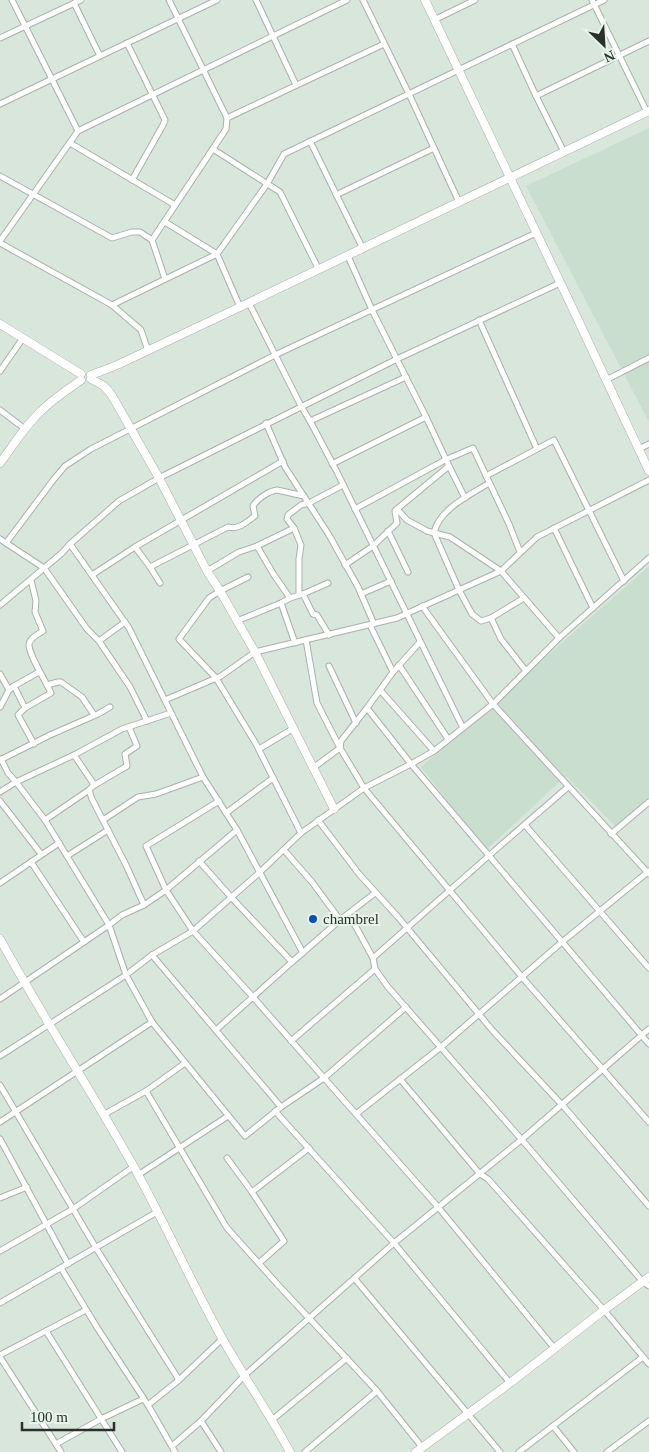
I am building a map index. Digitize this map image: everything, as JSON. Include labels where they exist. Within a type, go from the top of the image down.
[{"type":"street","points":[[12,0],[78,131]]},
{"type":"street","points":[[0,38],[81,0]]},
{"type":"street","points":[[152,240],[226,129],[227,118],[169,0]]},
{"type":"street","points":[[0,104],[217,0]]},
{"type":"street","points":[[256,0],[296,85]]},
{"type":"street","points":[[148,350],[141,330],[112,305],[0,242],[78,131],[347,0]]},
{"type":"street","points":[[363,0],[459,202]]},
{"type":"street","points":[[425,0],[649,471]]},
{"type":"street","points":[[434,20],[475,0]]},
{"type":"street","points":[[112,305],[217,254],[267,184],[284,154],[512,44],[593,2],[604,0]]},
{"type":"street","points":[[0,324],[87,382],[91,377],[363,249],[648,111],[593,2]]},
{"type":"street","points":[[74,3],[100,56]]},
{"type":"street","points":[[536,96],[649,41]]},
{"type":"street","points":[[127,43],[165,120],[132,180]]},
{"type":"street","points":[[227,118],[384,44]]},
{"type":"street","points":[[512,44],[564,152]]},
{"type":"street","points":[[310,141],[363,249]]},
{"type":"street","points":[[70,143],[176,205]]},
{"type":"street","points":[[336,195],[434,148]]},
{"type":"street","points":[[213,149],[280,192],[319,270]]},
{"type":"street","points":[[0,176],[112,238],[132,232],[140,232],[152,240],[165,280]]},
{"type":"street","points":[[165,222],[217,254],[240,307]]},
{"type":"street","points":[[6,543],[65,466],[90,449],[275,355],[536,233]]},
{"type":"street","points":[[348,256],[372,310],[465,498]]},
{"type":"street","points":[[0,605],[62,553],[119,501],[159,478],[397,359],[560,283]]},
{"type":"street","points":[[249,303],[343,484],[463,728]]},
{"type":"street","points":[[479,320],[536,449]]},
{"type":"street","points":[[0,371],[23,338]]},
{"type":"street","points":[[606,380],[649,358]]},
{"type":"street","points":[[0,464],[25,429],[40,412],[81,377]]},
{"type":"street","points":[[91,377],[104,386],[111,394],[159,478],[206,570],[255,652],[334,809]]},
{"type":"street","points":[[310,420],[406,377]]},
{"type":"street","points":[[0,410],[25,429]]},
{"type":"street","points":[[332,464],[426,418]]},
{"type":"street","points":[[266,423],[285,468],[329,535],[361,594],[392,672]]},
{"type":"street","points":[[486,476],[554,440],[624,581]]},
{"type":"street","points":[[639,449],[649,444]]},
{"type":"street","points":[[355,509],[473,448],[509,524],[520,552]]},
{"type":"street","points":[[92,575],[135,547],[283,460]]},
{"type":"street","points":[[345,565],[373,546],[397,523],[395,511],[447,463]]},
{"type":"street","points":[[165,700],[216,678],[255,652],[397,618],[501,571],[537,537],[649,480]]},
{"type":"street","points":[[489,483],[443,514],[436,524],[434,533],[459,590],[472,614],[481,621],[491,618],[524,598]]},
{"type":"street","points":[[329,635],[301,594],[299,559],[301,545],[294,528],[287,519],[288,515],[301,505],[309,503],[343,484]]},
{"type":"street","points":[[150,568],[228,527],[238,528],[255,516],[253,506],[255,502],[273,491],[277,490],[304,496]]},
{"type":"street","points":[[397,509],[407,520],[428,531],[450,536],[501,571],[559,638]]},
{"type":"street","points":[[206,570],[239,552],[258,546],[294,528]]},
{"type":"street","points":[[554,528],[593,608]]},
{"type":"street","points":[[388,531],[408,572]]},
{"type":"street","points":[[0,539],[44,568],[87,629],[99,641],[130,687],[147,721]]},
{"type":"street","points":[[70,544],[125,622],[203,777],[237,830],[303,953]]},
{"type":"street","points":[[258,546],[274,575],[290,598]]},
{"type":"street","points":[[135,547],[160,583]]},
{"type":"street","points":[[0,1056],[193,931],[318,820],[364,788],[434,751],[493,704],[559,638],[649,558]]},
{"type":"street","points":[[248,577],[209,598],[179,639],[216,678],[259,749],[301,834]]},
{"type":"street","points":[[31,580],[36,601],[35,612],[43,631],[31,639],[29,649],[51,693],[25,708],[18,715],[34,744]]},
{"type":"street","points":[[361,594],[390,581]]},
{"type":"street","points":[[237,621],[328,583]]},
{"type":"street","points":[[281,603],[294,643]]},
{"type":"street","points":[[356,1114],[441,1047],[562,942],[648,873],[493,704],[422,606]]},
{"type":"street","points":[[491,618],[501,639],[526,671]]},
{"type":"street","points":[[99,641],[125,622]]},
{"type":"street","points":[[306,640],[317,703],[340,748],[364,788],[522,977],[649,1122]]},
{"type":"street","points":[[313,768],[340,748],[341,741],[392,672],[420,642]]},
{"type":"street","points":[[399,665],[448,739]]},
{"type":"street","points":[[329,666],[356,723]]},
{"type":"street","points":[[0,707],[9,690],[39,672]]},
{"type":"street","points":[[0,674],[9,690]]},
{"type":"street","points":[[47,685],[61,682],[82,697],[94,716]]},
{"type":"street","points":[[14,686],[25,708]]},
{"type":"street","points":[[380,690],[434,751]]},
{"type":"street","points":[[110,707],[1,760],[8,774],[45,820],[109,925],[126,975],[152,1022],[245,1136],[275,1111],[324,1078],[406,1007]]},
{"type":"street","points":[[367,708],[411,764],[649,1044]]},
{"type":"street","points":[[0,792],[16,782],[74,755],[122,729],[171,713]]},
{"type":"street","points":[[45,820],[127,766],[124,754],[137,746],[129,727]]},
{"type":"street","points":[[259,749],[294,728]]},
{"type":"street","points":[[74,755],[92,783],[91,788],[103,820],[144,905]]},
{"type":"street","points":[[103,820],[138,797],[156,794],[203,777]]},
{"type":"street","points":[[226,813],[274,778]]},
{"type":"street","points":[[372,958],[568,787]]},
{"type":"street","points":[[0,801],[41,854]]},
{"type":"street","points":[[219,801],[146,846],[166,890],[193,931],[438,1207],[554,1349]]},
{"type":"street","points":[[611,834],[649,802]]},
{"type":"street","points":[[318,820],[359,874],[479,1014],[648,1202]]},
{"type":"street","points":[[525,825],[649,968]]},
{"type":"street","points":[[67,856],[108,830]]},
{"type":"street","points":[[0,999],[122,915],[144,905],[166,890],[237,830]]},
{"type":"street","points":[[0,883],[59,842]]},
{"type":"street","points":[[284,850],[312,882],[340,920]]},
{"type":"street","points":[[200,861],[292,962]]},
{"type":"street","points":[[31,862],[84,942]]},
{"type":"street","points":[[216,1030],[340,920],[375,893]]},
{"type":"street","points":[[146,1091],[227,1228],[377,1390],[419,1450],[604,1310],[647,1282],[388,987],[375,969],[372,958],[356,927],[347,915]]},
{"type":"street","points":[[0,940],[138,1175],[222,1339],[290,1452]]},
{"type":"street","points":[[152,956],[281,1107]]},
{"type":"street","points":[[291,1042],[375,969]]},
{"type":"street","points":[[0,1122],[152,1022]]},
{"type":"street","points":[[172,1446],[201,1421],[245,1376],[394,1242],[521,1140],[649,1029]]},
{"type":"street","points":[[103,1115],[146,1091],[185,1063]]},
{"type":"street","points":[[400,1079],[480,1174],[488,1180],[604,1310],[649,1364]]},
{"type":"street","points":[[0,1085],[96,1248],[179,1380]]},
{"type":"street","points":[[275,1111],[394,1242],[510,1383]]},
{"type":"street","points":[[138,1175],[228,1116]]},
{"type":"street","points":[[0,1139],[68,1264]]},
{"type":"street","points":[[252,1192],[308,1148]]},
{"type":"street","points":[[227,1158],[284,1241],[258,1263]]},
{"type":"street","points":[[0,1251],[73,1209],[133,1167]]},
{"type":"street","points":[[0,1198],[27,1187]]},
{"type":"street","points":[[0,1303],[157,1212]]},
{"type":"street","points":[[61,1268],[176,1452]]},
{"type":"street","points":[[355,1279],[500,1452]]},
{"type":"street","points":[[61,1452],[0,1356],[86,1310]]},
{"type":"street","points":[[46,1331],[122,1452]]},
{"type":"street","points":[[148,1405],[179,1380],[222,1339]]},
{"type":"street","points":[[519,1452],[643,1357]]},
{"type":"street","points":[[272,1420],[346,1358]]},
{"type":"street","points":[[305,1452],[377,1390]]},
{"type":"street","points":[[56,1444],[143,1398]]},
{"type":"street","points":[[201,1421],[221,1452]]},
{"type":"street","points":[[607,1452],[649,1421]]},
{"type":"street","points":[[553,1426],[574,1452]]},
{"type":"shaded area","points":[[649,128],[649,422],[526,186]]},
{"type":"shaded area","points":[[649,566],[649,805],[618,829],[566,776],[486,850],[421,767]]},
{"type":"place","name":"chambrel","points":[[313,919]]}]
